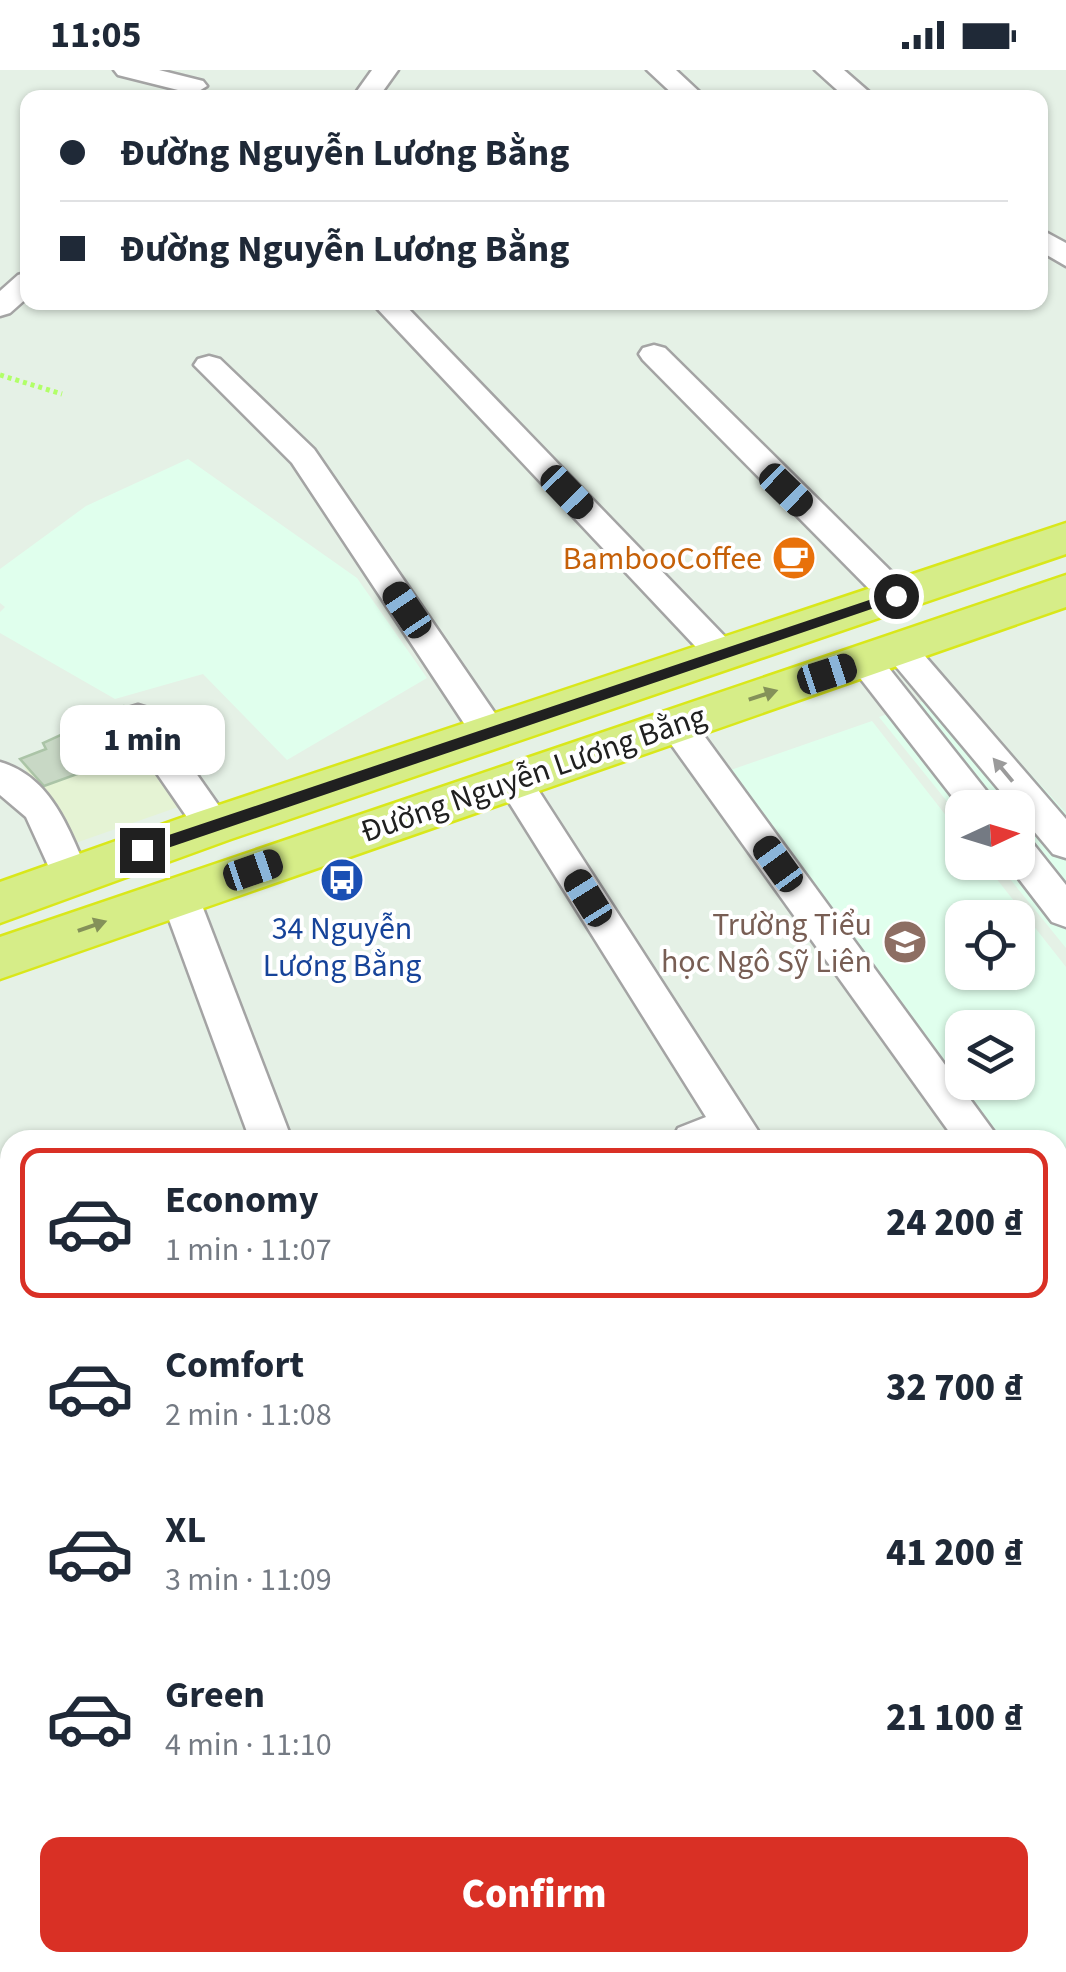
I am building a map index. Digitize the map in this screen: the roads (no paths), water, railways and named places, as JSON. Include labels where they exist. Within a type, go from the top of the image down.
[{"type":"highway","name":"Đường Nguyễn Lương Bằng","points":[[0,903],[212,826],[1066,538]]},
{"type":"highway","name":"Đường Nguyễn Lương Bằng","points":[[0,958],[1066,590]]},
{"type":"highway","points":[[840,615],[881,656]]},
{"type":"street","points":[[127,70],[195,84]]},
{"type":"street","points":[[660,70],[684,90]]},
{"type":"street","points":[[828,70],[853,90]]},
{"type":"street","points":[[0,308],[20,289]]},
{"type":"street","points":[[393,310],[723,655]]},
{"type":"street","points":[[654,354],[896,596]]},
{"type":"street","points":[[209,365],[303,456],[490,734]]},
{"type":"street","points":[[881,656],[970,790]]},
{"type":"street","points":[[881,656],[1066,844]]},
{"type":"street","points":[[138,718],[212,826]]},
{"type":"street","points":[[676,724],[972,1130]]},
{"type":"street","points":[[0,775],[40,808],[70,876]]},
{"type":"street","points":[[513,780],[737,1130]]},
{"type":"street","points":[[1035,873],[1066,912]]},
{"type":"street","points":[[179,895],[267,1130]]},
{"type":"place","name":"BambooCoffee","points":[[794,558]]},
{"type":"place","name":"34 Nguyễn Lương Bằng","points":[[342,880]]},
{"type":"place","name":"Trường Tiểu học Ngô Sỹ Liên","points":[[905,942]]}]
